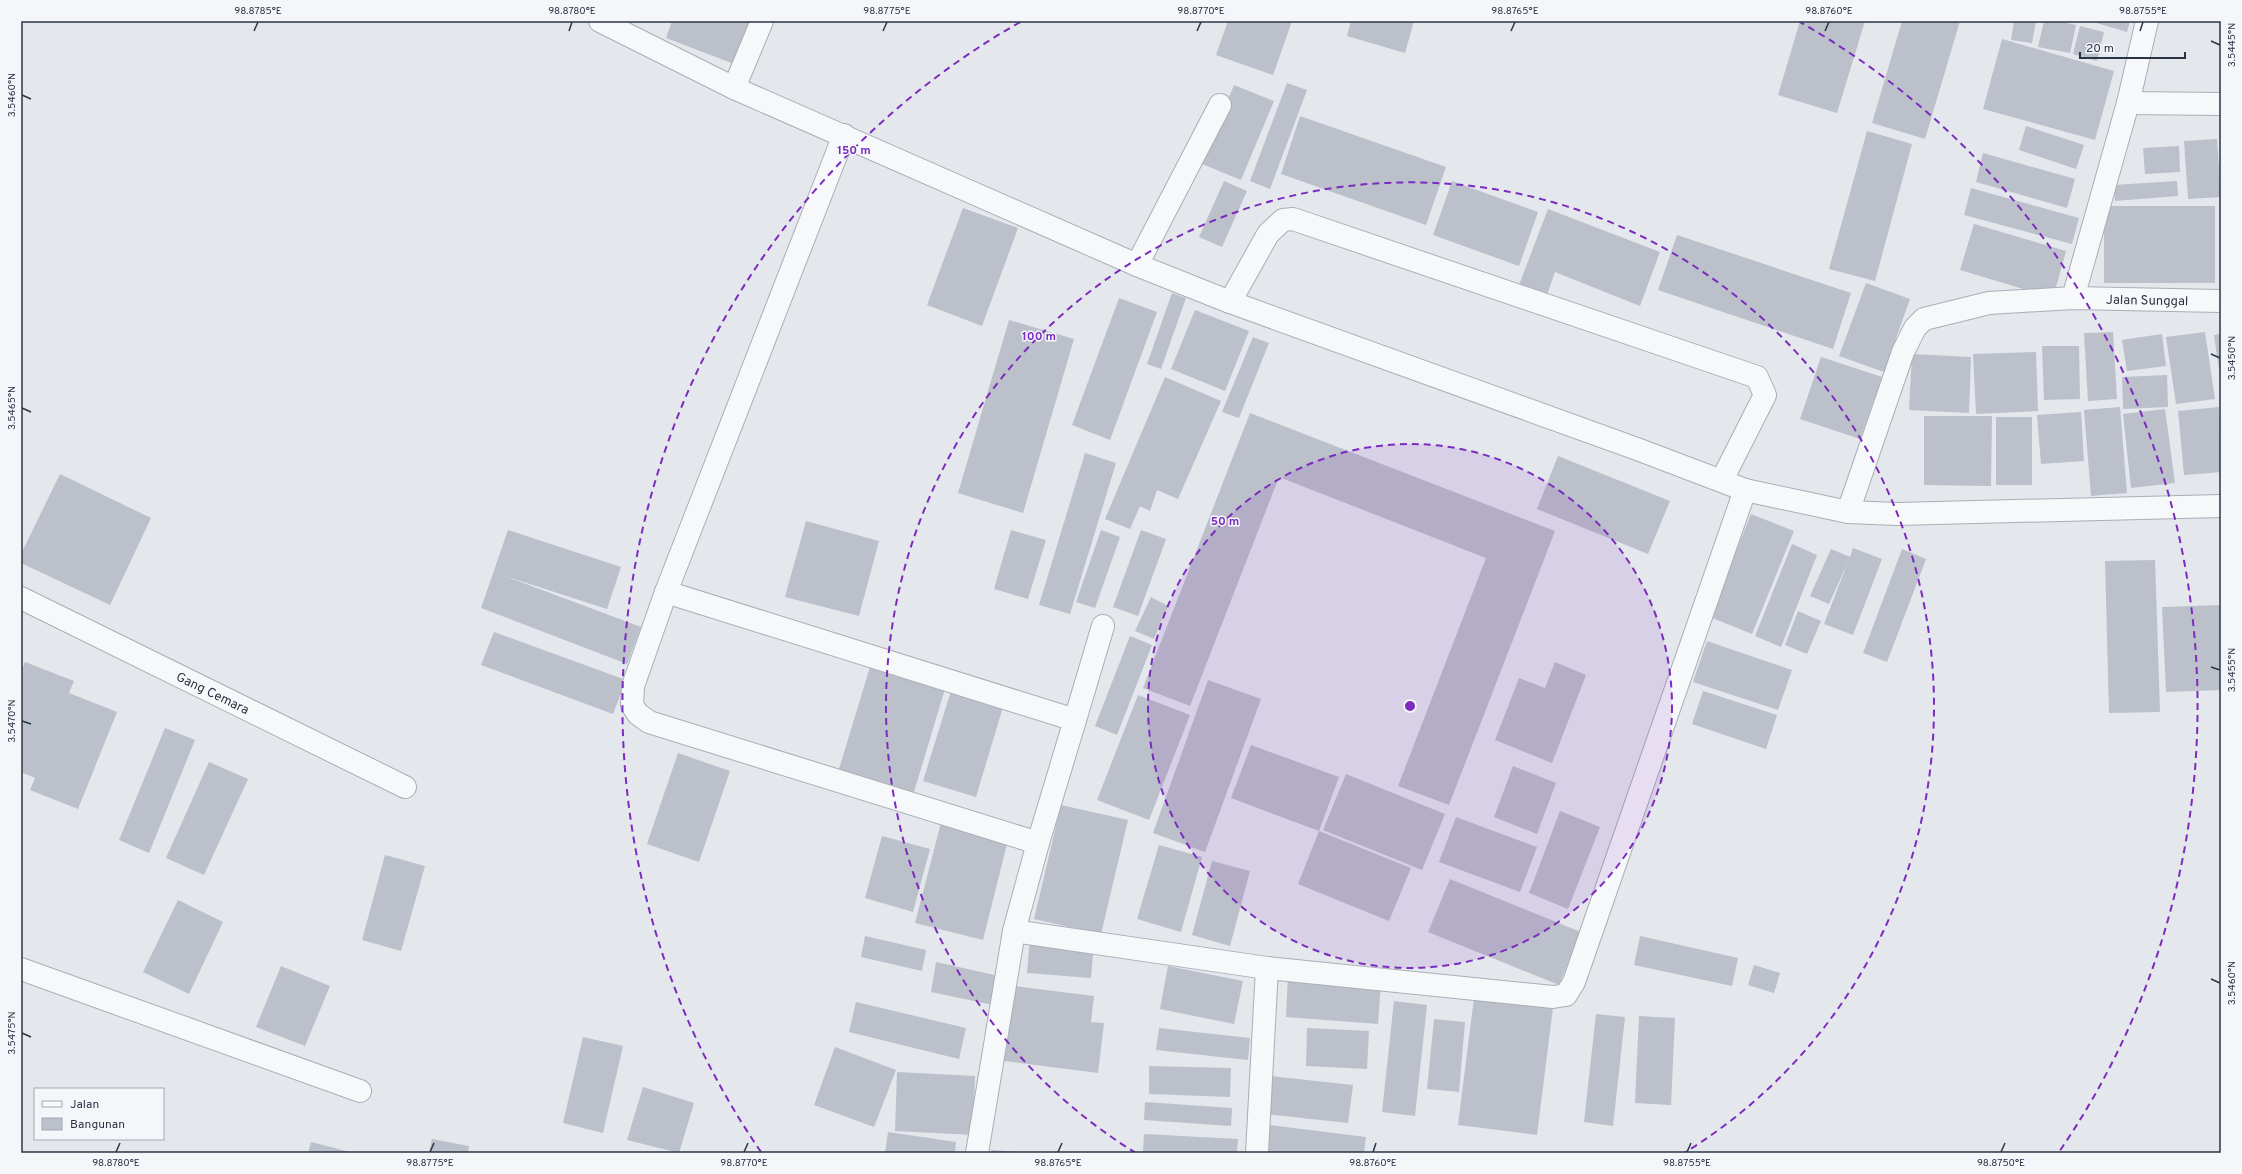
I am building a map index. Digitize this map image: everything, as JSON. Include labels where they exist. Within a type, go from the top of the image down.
[{"type":"street","points":[[600,21],[734,88],[844,135],[1137,265],[1230,302],[1722,480],[1745,490],[1848,512],[1897,514],[2221,506]]},
{"type":"street","points":[[734,88],[762,21]]},
{"type":"street","points":[[2073,298],[2128,103],[2147,21]]},
{"type":"street","points":[[2128,103],[2221,104]]},
{"type":"street","points":[[1137,265],[1220,104]]},
{"type":"street","points":[[844,135],[666,592],[632,686],[632,706],[638,714],[649,722],[1038,843]]},
{"type":"street","points":[[1230,302],[1268,234],[1283,220],[1294,219],[1758,377],[1765,395],[1722,480]]},
{"type":"street","name":"Jalan Sunggal","points":[[1848,512],[1901,359],[1915,328],[1924,319],[1989,303],[2073,298],[2221,301]]},
{"type":"street","points":[[1014,931],[1267,968],[1553,997],[1566,995],[1574,982],[1745,490]]},
{"type":"street","points":[[666,592],[1075,720]]},
{"type":"street","name":"Gang Cemara","points":[[21,598],[405,787]]},
{"type":"street","points":[[977,1153],[1014,931],[1038,843],[1103,626]]},
{"type":"street","points":[[1257,1153],[1267,968]]},
{"type":"street","points":[[21,969],[360,1091]]},
{"type":"building","points":[[672,21],[751,21],[734,64],[666,38]]},
{"type":"building","points":[[1228,21],[1292,21],[1273,75],[1216,55]]},
{"type":"building","points":[[1351,21],[1414,21],[1405,53],[1347,36]]},
{"type":"building","points":[[1800,21],[1865,21],[1837,113],[1778,95]]},
{"type":"building","points":[[1902,21],[1960,21],[1925,139],[1872,123]]},
{"type":"building","points":[[2014,21],[2036,21],[2032,43],[2011,40]]},
{"type":"building","points":[[2044,21],[2058,21],[2076,25],[2070,53],[2038,47]]},
{"type":"building","points":[[2090,21],[2130,21],[2127,32]]},
{"type":"building","points":[[2080,26],[2104,32],[2097,61],[2073,54]]},
{"type":"building","points":[[2002,39],[2114,71],[2095,140],[1983,109]]},
{"type":"building","points":[[1287,83],[1307,90],[1270,189],[1250,181]]},
{"type":"building","points":[[1234,85],[1274,101],[1241,180],[1202,164]]},
{"type":"building","points":[[1300,116],[1446,167],[1426,225],[1281,174]]},
{"type":"building","points":[[2026,126],[2084,145],[2076,169],[2019,150]]},
{"type":"building","points":[[1867,131],[1912,144],[1875,281],[1829,269]]},
{"type":"building","points":[[2217,139],[2221,197],[2188,199],[2184,141]]},
{"type":"building","points":[[2179,146],[2180,172],[2145,174],[2143,148]]},
{"type":"building","points":[[1983,153],[2075,179],[2067,208],[1976,182]]},
{"type":"building","points":[[1224,181],[1247,191],[1222,247],[1199,237]]},
{"type":"building","points":[[1452,181],[1538,212],[1519,266],[1433,235]]},
{"type":"building","points":[[2177,181],[2178,196],[2115,201],[2114,185]]},
{"type":"building","points":[[1971,188],[2079,218],[2072,244],[1964,215]]},
{"type":"building","points":[[2104,206],[2215,206],[2215,283],[2104,283]]},
{"type":"building","points":[[963,208],[1018,228],[982,326],[927,305]]},
{"type":"building","points":[[1548,209],[1660,252],[1640,306],[1555,272],[1547,295],[1519,285]]},
{"type":"building","points":[[1974,224],[2066,251],[2053,298],[1960,270]]},
{"type":"building","points":[[1677,235],[1851,293],[1833,349],[1658,290]]},
{"type":"building","points":[[1866,283],[1910,299],[1884,372],[1839,356]]},
{"type":"building","points":[[1172,293],[1186,298],[1161,369],[1147,364]]},
{"type":"building","points":[[1119,298],[1157,312],[1110,440],[1072,425]]},
{"type":"building","points":[[1195,310],[1249,331],[1225,391],[1171,369]]},
{"type":"building","points":[[1009,320],[1074,339],[1023,513],[958,493]]},
{"type":"building","points":[[2113,332],[2117,399],[2088,401],[2084,333]]},
{"type":"building","points":[[2205,332],[2215,399],[2176,404],[2166,337]]},
{"type":"building","points":[[2162,334],[2166,366],[2127,371],[2122,340]]},
{"type":"building","points":[[2221,334],[2221,377],[2220,377],[2214,335]]},
{"type":"building","points":[[1253,337],[1269,343],[1239,418],[1222,412]]},
{"type":"building","points":[[2042,346],[2079,346],[2080,399],[2044,400]]},
{"type":"building","points":[[2036,352],[2038,411],[1976,414],[1973,354]]},
{"type":"building","points":[[1912,354],[1971,357],[1969,413],[1909,410]]},
{"type":"building","points":[[1821,357],[1882,377],[1860,439],[1800,419]]},
{"type":"building","points":[[2167,375],[2168,407],[2123,409],[2122,377]]},
{"type":"building","points":[[1165,377],[1221,401],[1178,499],[1157,490],[1150,511],[1140,506],[1130,529],[1105,519]]},
{"type":"building","points":[[2120,407],[2127,493],[2091,496],[2084,410]]},
{"type":"building","points":[[2219,407],[2221,472],[2184,475],[2178,411]]},
{"type":"building","points":[[2165,409],[2175,483],[2131,488],[2123,414]]},
{"type":"building","points":[[2081,412],[2084,461],[2041,464],[2037,415]]},
{"type":"building","points":[[1250,413],[1555,531],[1449,805],[1398,786],[1486,558],[1279,477],[1190,706],[1143,688]]},
{"type":"building","points":[[1924,416],[1992,416],[1991,486],[1924,485]]},
{"type":"building","points":[[1996,417],[2032,417],[2032,485],[1996,485]]},
{"type":"building","points":[[1085,453],[1116,463],[1070,614],[1039,605]]},
{"type":"building","points":[[1558,456],[1670,501],[1648,554],[1537,509]]},
{"type":"building","points":[[60,474],[151,518],[110,605],[21,563],[21,554]]},
{"type":"building","points":[[1751,514],[1794,531],[1752,634],[1710,617]]},
{"type":"building","points":[[806,521],[879,541],[859,616],[785,597]]},
{"type":"building","points":[[508,530],[621,567],[607,609],[502,575],[641,627],[627,664],[481,608]]},
{"type":"building","points":[[1011,530],[1046,540],[1028,599],[994,589]]},
{"type":"building","points":[[1101,530],[1120,537],[1095,608],[1076,602]]},
{"type":"building","points":[[1141,530],[1166,539],[1138,616],[1113,607]]},
{"type":"building","points":[[1792,544],[1817,555],[1781,647],[1755,636]]},
{"type":"building","points":[[1853,548],[1882,559],[1853,635],[1824,624],[1848,562],[1829,604],[1810,596],[1831,549],[1850,557]]},
{"type":"building","points":[[1902,549],[1926,559],[1887,662],[1863,653]]},
{"type":"building","points":[[2155,560],[2160,712],[2109,713],[2105,561]]},
{"type":"building","points":[[1151,597],[1168,606],[1154,639],[1135,631]]},
{"type":"building","points":[[2221,605],[2221,690],[2166,692],[2162,607]]},
{"type":"building","points":[[1798,611],[1821,621],[1807,654],[1785,645]]},
{"type":"building","points":[[494,632],[626,680],[613,714],[481,665]]},
{"type":"building","points":[[1130,636],[1152,645],[1117,735],[1095,726]]},
{"type":"building","points":[[1707,641],[1792,670],[1778,710],[1693,682]]},
{"type":"building","points":[[25,662],[74,681],[69,693],[117,712],[78,809],[30,790],[35,778],[21,772],[21,671]]},
{"type":"building","points":[[1555,662],[1586,675],[1552,763],[1495,740],[1519,678],[1545,688]]},
{"type":"building","points":[[870,667],[945,689],[914,792],[839,769]]},
{"type":"building","points":[[1208,680],[1261,699],[1205,852],[1153,833]]},
{"type":"building","points":[[951,691],[1003,707],[976,797],[923,781]]},
{"type":"building","points":[[1703,691],[1777,715],[1766,749],[1692,724]]},
{"type":"building","points":[[1138,695],[1190,715],[1149,820],[1097,800]]},
{"type":"building","points":[[165,728],[195,740],[149,853],[119,840]]},
{"type":"building","points":[[1251,745],[1339,777],[1319,831],[1231,798]]},
{"type":"building","points":[[678,753],[730,771],[699,862],[647,844]]},
{"type":"building","points":[[209,762],[248,779],[204,875],[166,858]]},
{"type":"building","points":[[1513,766],[1556,783],[1537,834],[1494,817]]},
{"type":"building","points":[[1346,774],[1445,814],[1422,870],[1323,830]]},
{"type":"building","points":[[1061,805],[1128,820],[1101,934],[1034,919]]},
{"type":"building","points":[[1560,811],[1600,827],[1568,909],[1529,893]]},
{"type":"building","points":[[1456,817],[1537,847],[1520,892],[1439,862]]},
{"type":"building","points":[[942,819],[1009,836],[983,940],[915,923]]},
{"type":"building","points":[[1319,831],[1411,868],[1389,921],[1298,884]]},
{"type":"building","points":[[882,836],[930,849],[913,912],[865,898]]},
{"type":"building","points":[[1159,845],[1202,857],[1181,932],[1137,919]]},
{"type":"building","points":[[385,855],[425,866],[401,951],[362,940]]},
{"type":"building","points":[[1212,861],[1250,871],[1230,946],[1192,935]]},
{"type":"building","points":[[1450,879],[1581,932],[1559,985],[1428,932]]},
{"type":"building","points":[[178,900],[223,922],[189,994],[143,972]]},
{"type":"building","points":[[865,936],[926,950],[922,971],[861,957]]},
{"type":"building","points":[[1640,936],[1738,958],[1732,986],[1634,965]]},
{"type":"building","points":[[1030,937],[1094,943],[1091,978],[1027,973]]},
{"type":"building","points":[[936,962],[999,976],[993,1005],[931,992]]},
{"type":"building","points":[[1754,965],[1780,973],[1774,993],[1748,985]]},
{"type":"building","points":[[281,966],[330,986],[305,1046],[256,1027]]},
{"type":"building","points":[[1168,966],[1243,981],[1234,1024],[1160,1009]]},
{"type":"building","points":[[1288,975],[1381,982],[1378,1024],[1286,1017]]},
{"type":"building","points":[[1014,986],[1094,996],[1091,1022],[1104,1023],[1098,1073],[1004,1061]]},
{"type":"building","points":[[1474,998],[1553,1008],[1537,1135],[1458,1125]]},
{"type":"building","points":[[1394,1001],[1427,1005],[1415,1116],[1382,1112]]},
{"type":"building","points":[[856,1002],[966,1028],[959,1059],[849,1032]]},
{"type":"building","points":[[1596,1014],[1625,1017],[1613,1126],[1584,1122]]},
{"type":"building","points":[[1639,1016],[1675,1018],[1671,1105],[1635,1103]]},
{"type":"building","points":[[1434,1019],[1465,1022],[1459,1092],[1427,1089]]},
{"type":"building","points":[[1159,1028],[1250,1038],[1248,1060],[1156,1050]]},
{"type":"building","points":[[1307,1028],[1369,1031],[1367,1069],[1306,1066]]},
{"type":"building","points":[[583,1037],[623,1046],[603,1133],[563,1123]]},
{"type":"building","points":[[835,1047],[896,1070],[874,1127],[814,1105]]},
{"type":"building","points":[[1149,1066],[1231,1068],[1230,1097],[1149,1094]]},
{"type":"building","points":[[897,1072],[975,1076],[973,1135],[895,1131]]},
{"type":"building","points":[[1270,1076],[1353,1085],[1348,1123],[1265,1114]]},
{"type":"building","points":[[643,1087],[694,1103],[679,1153],[627,1140]]},
{"type":"building","points":[[1145,1102],[1232,1108],[1231,1126],[1144,1120]]},
{"type":"building","points":[[1269,1125],[1366,1137],[1364,1153],[1266,1153]]},
{"type":"building","points":[[888,1132],[956,1142],[955,1153],[885,1153]]},
{"type":"building","points":[[1144,1134],[1238,1139],[1237,1153],[1143,1153]]},
{"type":"building","points":[[432,1139],[469,1146],[468,1153],[429,1153]]},
{"type":"building","points":[[311,1142],[350,1152],[350,1153],[308,1153]]},
{"type":"building","points":[[991,1150],[1021,1152],[1021,1153],[991,1153]]}]
